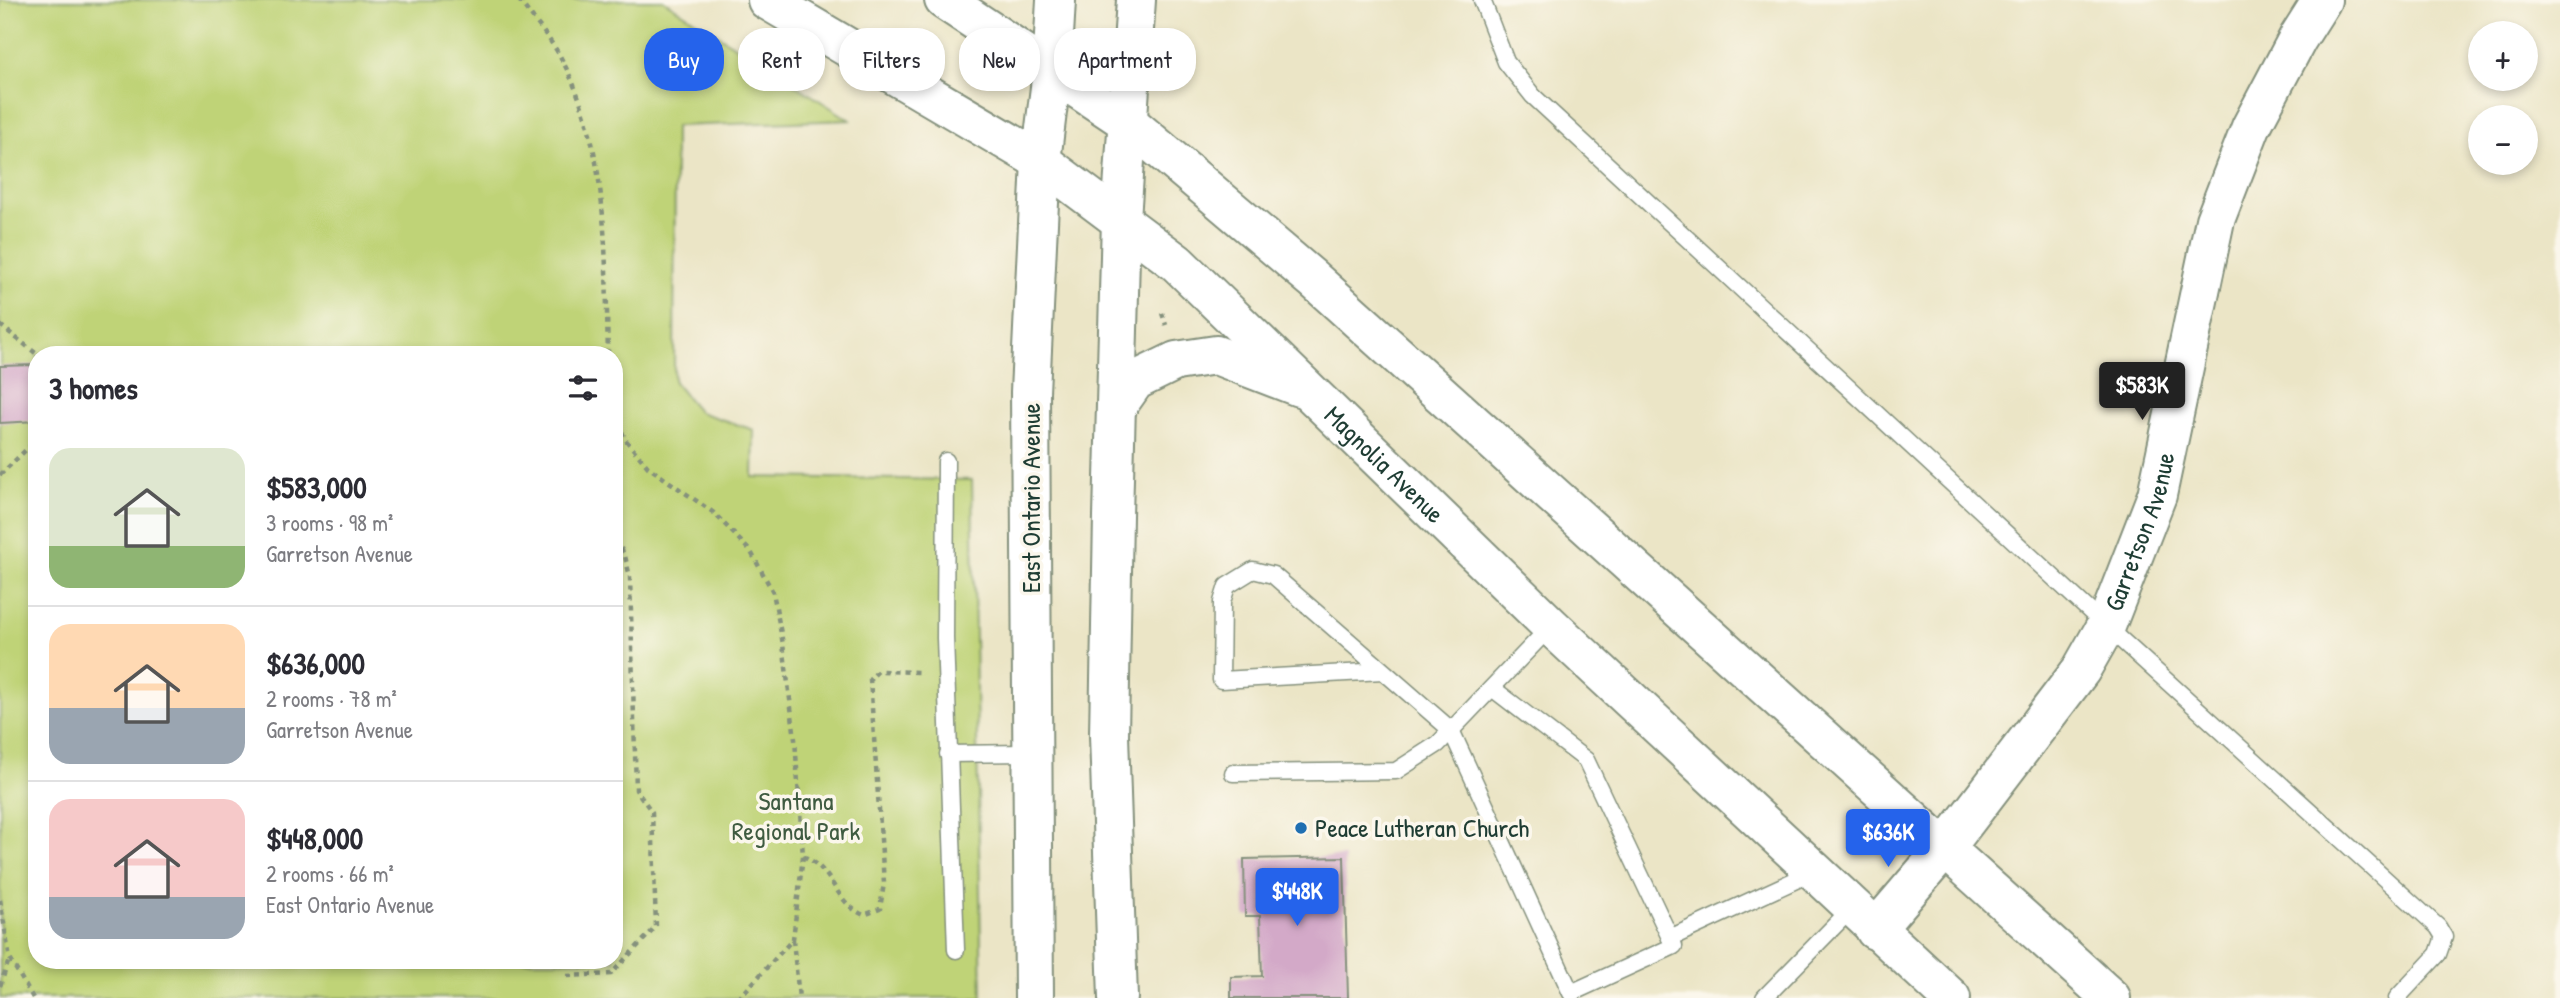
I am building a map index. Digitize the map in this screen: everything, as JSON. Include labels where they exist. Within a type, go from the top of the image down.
[{"type":"main road","name":"Magnolia Avenue","points":[[767,0],[1041,161],[1177,263],[1551,626],[1951,998]]},
{"type":"main road","points":[[944,0],[1129,123],[1313,279],[2111,998]]},
{"type":"main road","name":"East Ontario Avenue","points":[[1034,998],[1030,392],[1041,161],[1052,71],[1056,0]]},
{"type":"main road","points":[[1118,998],[1110,735],[1121,219],[1136,0]]},
{"type":"main road","name":"Garretson Avenue","points":[[1863,919],[1946,847],[2081,670],[2106,625],[2157,495],[2215,220],[2251,127],[2298,38],[2322,0]]},
{"type":"main road","points":[[1116,408],[1135,381],[1177,361],[1216,355],[1254,372],[1308,389]]},
{"type":"lane","points":[[1482,0],[1506,62],[1533,96],[2106,625],[2438,927],[2444,937],[2438,954],[2398,998]]},
{"type":"lane","points":[[946,461],[946,672],[956,950]]},
{"type":"lane","points":[[1383,671],[1221,680],[1222,602],[1227,586],[1254,570],[1273,575],[1451,730],[1571,993],[1674,946],[1586,760],[1492,688]]},
{"type":"lane","points":[[1233,773],[1396,771],[1438,744],[1551,626]]},
{"type":"lane","points":[[948,754],[1031,753]]},
{"type":"lane","points":[[1670,938],[1813,872]]},
{"type":"lane","points":[[1764,998],[1863,919]]},
{"type":"path","points":[[519,0],[559,55],[588,124],[596,156],[605,224],[608,346]]},
{"type":"path","points":[[0,325],[28,347]]},
{"type":"path","points":[[623,434],[648,467],[714,513],[751,552],[773,592],[783,644],[794,739],[803,856],[793,939],[799,998]]},
{"type":"path","points":[[0,475],[28,448]]},
{"type":"path","points":[[623,552],[630,577],[636,790],[652,812],[656,926],[623,961]]},
{"type":"path","points":[[803,856],[819,863],[841,898],[854,911],[864,915],[880,909],[884,883],[870,679],[878,671],[946,672]]},
{"type":"path","points":[[0,900],[10,959],[33,998]]},
{"type":"path","points":[[739,998],[793,939]]},
{"type":"path","points":[[0,986],[10,959]]},
{"type":"path","points":[[567,976],[611,974],[616,969]]},
{"type":"green space","name":"Santana Regional Park","points":[[0,0],[663,0],[707,28],[644,28],[644,91],[724,91],[724,39],[738,48],[738,91],[805,91],[850,120],[675,126],[674,382],[699,412],[754,430],[753,477],[972,480],[982,998],[0,998]]},
{"type":"building","points":[[28,365],[28,421],[0,423],[0,366]]},
{"type":"building","points":[[1344,857],[1348,998],[1231,998],[1231,977],[1262,976],[1260,916],[1245,916],[1244,859]]},
{"type":"place","name":"Peace Lutheran Church","points":[[1301,828]]}]
